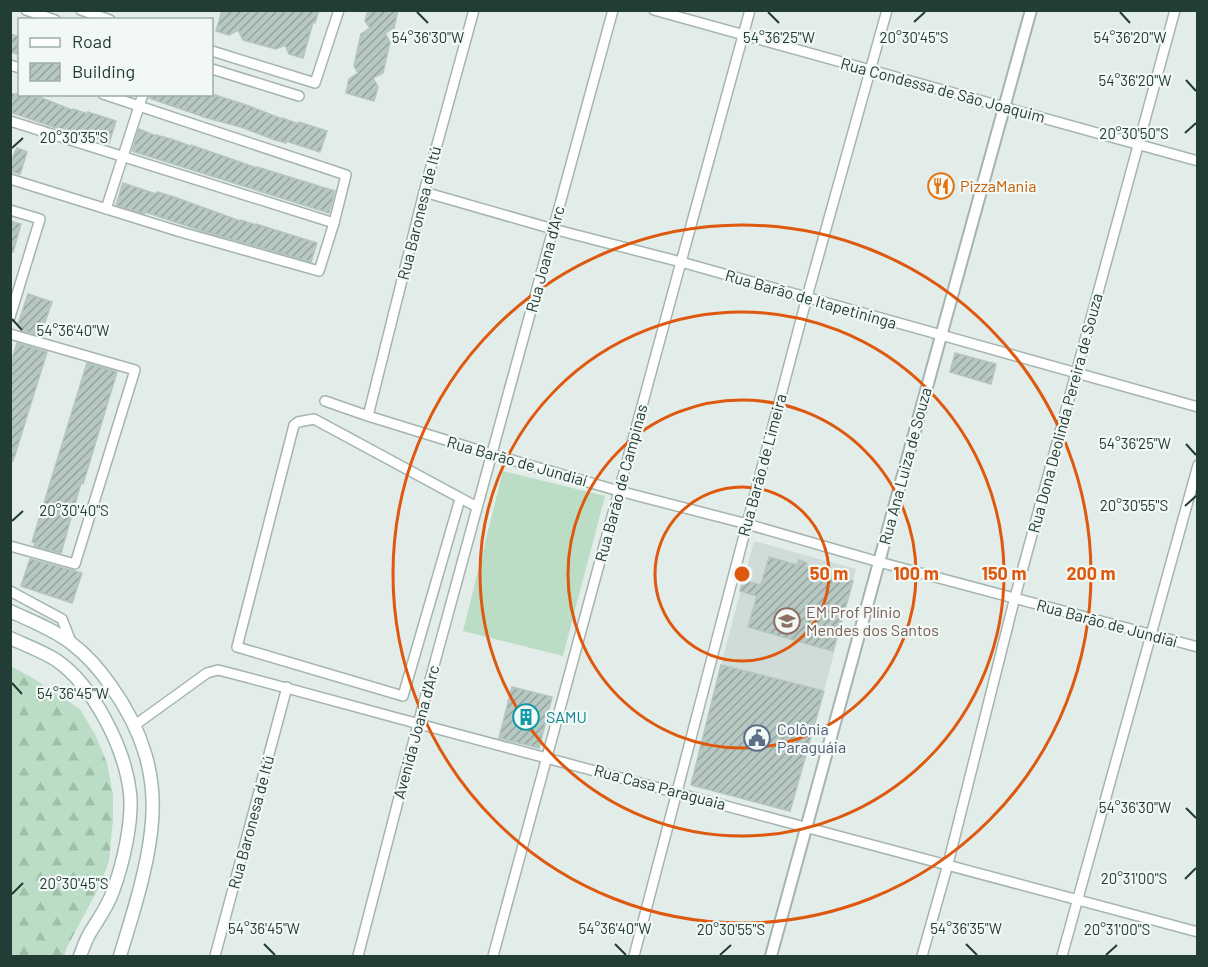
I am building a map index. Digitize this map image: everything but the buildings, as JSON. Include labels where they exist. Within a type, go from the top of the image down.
[{"type":"main road","points":[[10,611],[71,642],[91,661],[124,705],[135,725],[146,755],[153,799],[151,833],[143,875],[120,957]]},
{"type":"main road","points":[[10,638],[56,660],[74,676],[101,711],[124,766],[130,794],[127,841],[121,868],[104,912],[90,933],[80,957]]},
{"type":"street","points":[[26,10],[48,18]]},
{"type":"street","points":[[81,10],[104,18]]},
{"type":"street","points":[[213,51],[315,83],[339,10]]},
{"type":"street","name":"Rua Baronesa de Itú","points":[[368,416],[424,192],[474,10]]},
{"type":"street","name":"Rua Joana d'Arc","points":[[477,507],[613,10]]},
{"type":"street","name":"Rua Condessa de São Joaquim","points":[[654,10],[1197,161]]},
{"type":"street","name":"Rua Barão de Campinas","points":[[493,957],[750,10]]},
{"type":"street","name":"Rua Barão de Limeira","points":[[633,957],[807,297],[887,10]]},
{"type":"street","name":"Rua Ana Luiza de Souza","points":[[771,957],[1031,10]]},
{"type":"street","name":"Rua Dona Deolinda Pereira de Souza","points":[[922,957],[948,864],[1015,597],[1175,10]]},
{"type":"street","points":[[213,69],[299,96]]},
{"type":"street","points":[[10,179],[184,233],[319,271],[346,175],[109,96]]},
{"type":"street","points":[[106,209],[142,96]]},
{"type":"street","points":[[10,121],[334,223]]},
{"type":"street","name":"Rua Barão de Itapetininga","points":[[424,192],[1197,406]]},
{"type":"street","points":[[10,210],[40,219],[10,316]]},
{"type":"street","points":[[10,334],[135,369],[75,564],[10,546]]},
{"type":"street","name":"Rua Barão de Jundiaí","points":[[325,401],[491,454],[619,491],[1197,647]]},
{"type":"street","points":[[460,499],[403,696],[237,647],[294,425],[298,422],[314,419],[477,507]]},
{"type":"street","points":[[1062,957],[1197,465]]},
{"type":"street","name":"Avenida Joana d'Arc","points":[[358,957],[477,507]]},
{"type":"street","points":[[10,591],[62,619],[71,642]]},
{"type":"street","name":"Rua Casa Paraguaia","points":[[135,725],[207,673],[218,670],[1197,932]]},
{"type":"street","name":"Rua Baronesa de Itú","points":[[215,957],[288,687]]},
{"type":"shaded area","name":"EM Prof Plínio Mendes dos Santos","points":[[754,541],[856,569],[824,691],[721,665]]},
{"type":"green space","points":[[503,471],[605,496],[563,656],[463,631]]},
{"type":"green space","points":[[11,666],[80,709],[95,734],[107,763],[113,795],[109,861],[101,883],[64,956],[11,956]]},
{"type":"place","name":"PizzaMania","points":[[941,186]]},
{"type":"place","name":"EM Prof Plínio Mendes dos Santos","points":[[787,621]]},
{"type":"place","name":"SAMU","points":[[526,717]]},
{"type":"place","name":"Colônia Paraguáia","points":[[757,738]]}]
